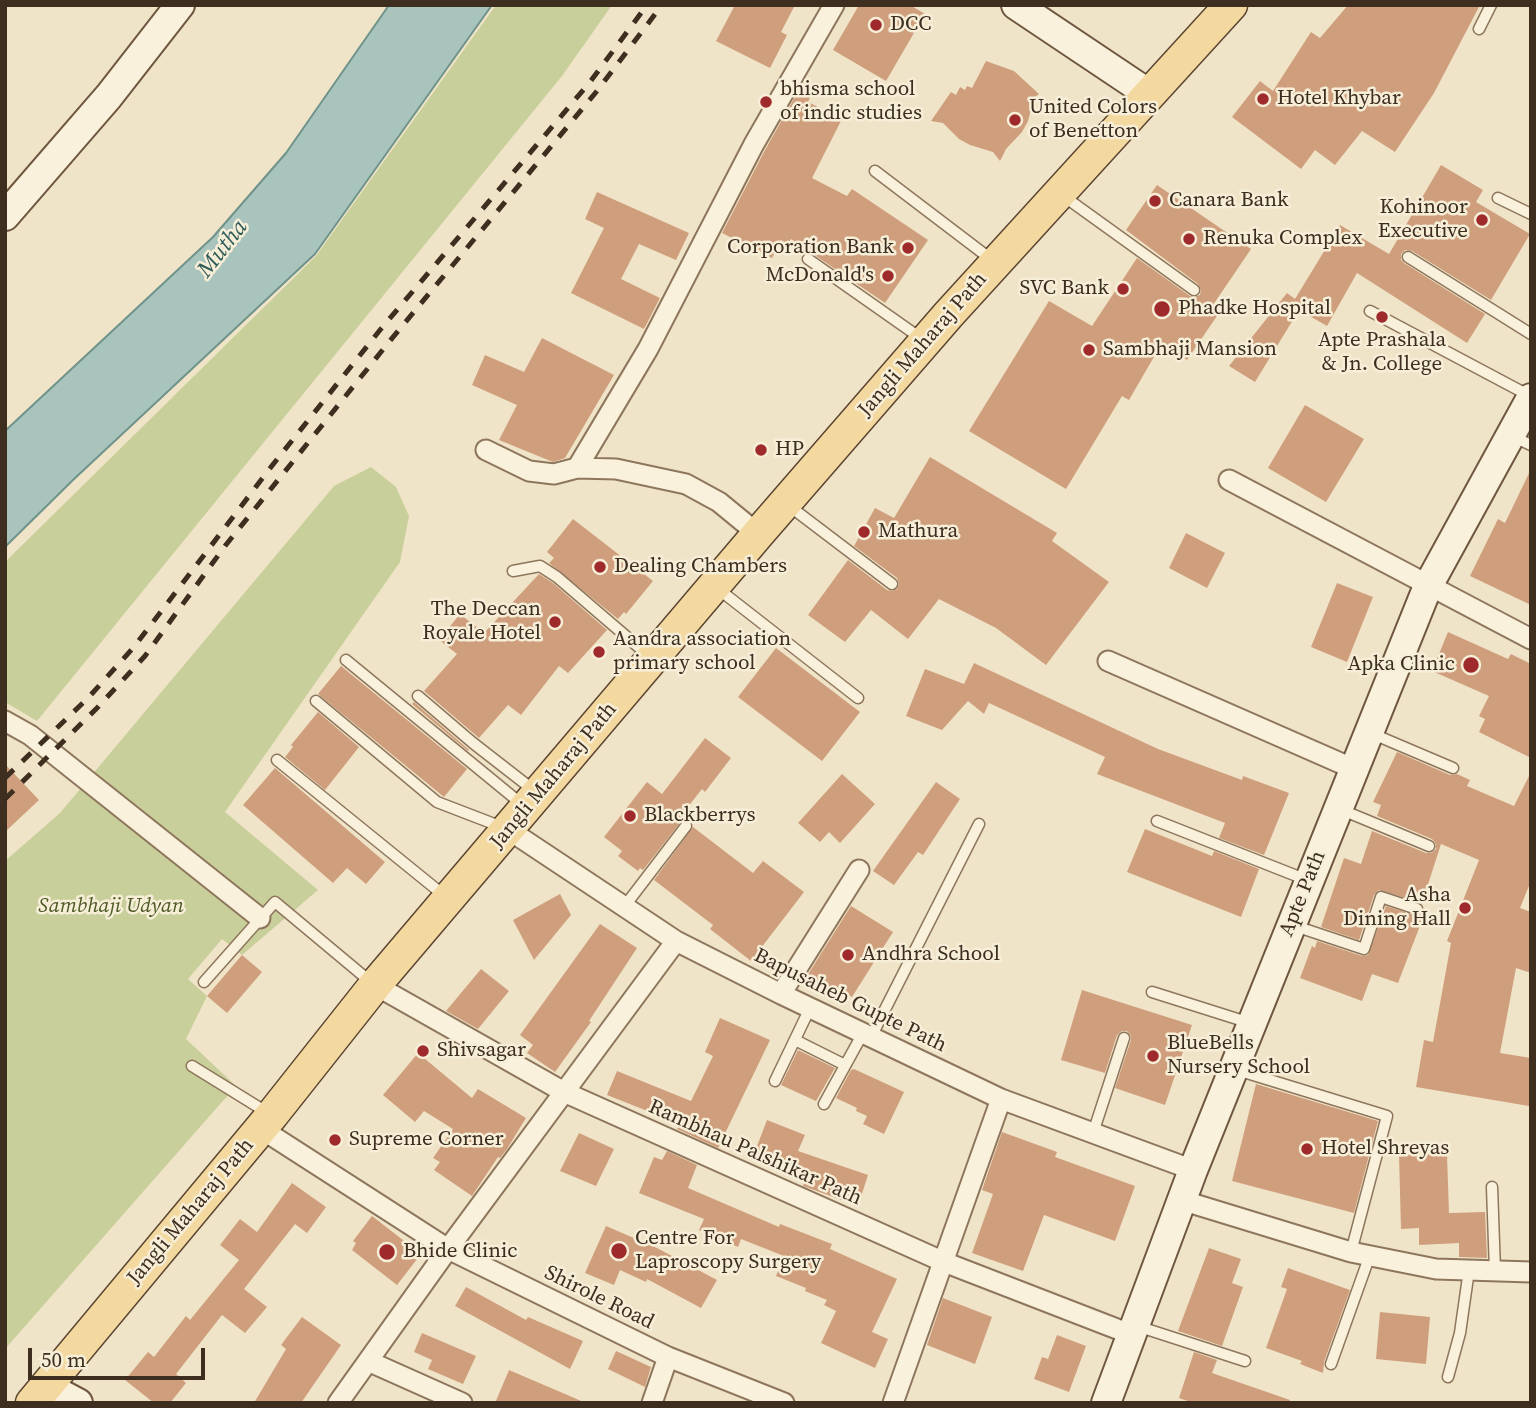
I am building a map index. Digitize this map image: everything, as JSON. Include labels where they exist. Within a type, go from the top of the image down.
[{"type":"main road","name":"Jangli Maharaj Path","points":[[39,1394],[266,1122],[376,985],[714,585],[925,341],[1231,5]]},
{"type":"street","points":[[5,216],[109,96],[180,5]]},
{"type":"street","points":[[577,468],[648,349],[754,144],[834,5]]},
{"type":"street","points":[[1016,5],[1149,94]]},
{"type":"street","name":"Apte Path","points":[[1106,1403],[1131,1329],[1233,1068],[1428,586],[1521,440],[1531,398]]},
{"type":"street","points":[[486,450],[529,471],[554,474],[577,468],[616,469],[686,484],[719,502],[758,534]]},
{"type":"street","points":[[1229,480],[1531,639]]},
{"type":"street","points":[[1108,661],[1354,769]]},
{"type":"street","points":[[5,721],[30,735],[260,918]]},
{"type":"street","name":"Bapusaheb Gupte Path","points":[[525,811],[624,907],[676,941],[1001,1099],[1193,1170]]},
{"type":"street","points":[[781,994],[859,870]]},
{"type":"street","points":[[338,1403],[448,1249],[676,941]]},
{"type":"street","name":"Rambhau Palshikar Path","points":[[376,985],[564,1092],[944,1262],[1131,1329]]},
{"type":"street","points":[[894,1403],[1001,1099]]},
{"type":"street","name":"Shirole Road","points":[[266,1122],[448,1249],[668,1357],[784,1403]]},
{"type":"street","points":[[1181,1200],[1361,1253],[1436,1269],[1531,1272]]},
{"type":"street","points":[[652,1403],[668,1357]]},
{"type":"street","points":[[368,1361],[462,1403]]},
{"type":"street","points":[[39,1394],[78,1403]]},
{"type":"lane","points":[[1479,29],[1491,5]]},
{"type":"lane","points":[[875,171],[995,263]]},
{"type":"lane","points":[[1059,192],[1194,290]]},
{"type":"lane","points":[[1498,198],[1531,214]]},
{"type":"lane","points":[[1408,257],[1531,334]]},
{"type":"lane","points":[[808,259],[925,341]]},
{"type":"lane","points":[[1370,311],[1531,398]]},
{"type":"lane","points":[[785,503],[892,584]]},
{"type":"lane","points":[[513,571],[540,566],[557,577],[652,659]]},
{"type":"lane","points":[[714,585],[858,698]]},
{"type":"lane","points":[[346,660],[525,811]]},
{"type":"lane","points":[[418,696],[473,743],[525,811]]},
{"type":"lane","points":[[316,701],[437,802],[525,811]]},
{"type":"lane","points":[[1369,732],[1453,768]]},
{"type":"lane","points":[[277,760],[449,899]]},
{"type":"lane","points":[[1338,809],[1429,846]]},
{"type":"lane","points":[[1157,821],[1309,880]]},
{"type":"lane","points":[[824,1104],[845,1065],[867,1035],[979,824]]},
{"type":"lane","points":[[624,907],[686,826]]},
{"type":"lane","points":[[1291,924],[1364,949],[1381,897],[1417,909]]},
{"type":"lane","points":[[204,982],[275,902],[376,985]]},
{"type":"lane","points":[[1152,992],[1251,1023]]},
{"type":"lane","points":[[775,1081],[810,1008]]},
{"type":"lane","points":[[1093,1133],[1124,1038]]},
{"type":"lane","points":[[795,1040],[845,1065]]},
{"type":"lane","points":[[192,1066],[266,1122]]},
{"type":"lane","points":[[1233,1068],[1387,1116],[1361,1253],[1331,1364]]},
{"type":"lane","points":[[1492,1187],[1495,1271]]},
{"type":"lane","points":[[1448,1377],[1460,1333],[1469,1270]]},
{"type":"lane","points":[[1131,1329],[1245,1361]]},
{"type":"green space","points":[[496,5],[612,5],[562,76],[37,721],[5,702],[5,562],[316,256]]},
{"type":"green space","name":"Sambhaji Udyan","points":[[371,467],[396,487],[409,516],[400,562],[225,812],[318,890],[242,955],[222,939],[188,979],[207,996],[186,1039],[236,1086],[5,1349],[5,861],[60,813],[334,486]]},
{"type":"water","name":"Mutha","points":[[389,5],[492,5],[315,254],[5,547],[5,431],[213,237],[286,153]]},
{"type":"building","points":[[735,5],[795,5],[781,32],[787,35],[770,68],[716,41]]},
{"type":"building","points":[[859,5],[910,5],[925,14],[886,81],[833,50]]},
{"type":"building","points":[[1348,5],[1480,5],[1434,93],[1395,152],[1362,131],[1335,165],[1315,150],[1301,169],[1232,117],[1260,81],[1273,91],[1311,32],[1320,38]]},
{"type":"building","points":[[986,61],[1014,71],[1039,94],[1034,98],[1022,132],[1006,149],[1000,161],[993,152],[959,139],[943,123],[931,121],[951,92],[956,95],[960,87],[965,90],[967,86],[972,88]]},
{"type":"building","points":[[800,88],[812,93],[808,102],[842,119],[812,178],[847,196],[852,189],[928,240],[885,303],[791,239],[788,244],[781,240],[772,258],[722,233]]},
{"type":"building","points":[[1441,165],[1483,190],[1476,202],[1530,234],[1491,300],[1412,251],[1405,250],[1401,254],[1404,263],[1485,314],[1467,343],[1357,273],[1327,326],[1299,310],[1255,382],[1229,366],[1287,293],[1295,299],[1340,225],[1389,254]]},
{"type":"building","points":[[1157,185],[1251,249],[1211,308],[1219,313],[1187,360],[1162,343],[1129,400],[1122,396],[1066,489],[969,431],[1049,301],[1092,326],[1137,258],[1190,296],[1200,295],[1198,284],[1126,230]]},
{"type":"building","points":[[597,192],[689,233],[676,260],[639,244],[621,279],[660,298],[644,329],[571,293],[604,228],[585,219]]},
{"type":"building","points":[[542,338],[614,375],[565,458],[553,462],[499,440],[517,405],[472,385],[485,355],[524,372]]},
{"type":"building","points":[[1305,405],[1364,439],[1326,502],[1268,468]]},
{"type":"building","points":[[930,457],[1057,533],[1052,541],[1109,582],[1046,665],[996,628],[939,599],[908,639],[871,610],[845,642],[808,615],[848,560],[887,590],[897,589],[897,578],[854,546],[875,508],[894,518]]},
{"type":"building","points":[[1531,469],[1531,605],[1470,576],[1498,519],[1505,523]]},
{"type":"building","name":"Dealing Chambers","points":[[573,519],[653,581],[626,614],[624,612],[618,619],[549,563],[554,558],[547,552]]},
{"type":"building","points":[[1186,533],[1225,553],[1207,588],[1169,568]]},
{"type":"building","points":[[539,574],[607,630],[568,673],[559,666],[521,715],[508,705],[479,738],[424,691],[457,654],[439,640],[460,614],[484,633]]},
{"type":"building","points":[[1337,583],[1373,597],[1347,662],[1311,647]]},
{"type":"building","points":[[1448,632],[1508,659],[1511,654],[1531,664],[1531,758],[1479,732],[1485,719],[1479,716],[1489,696],[1432,671]]},
{"type":"building","points":[[776,648],[860,712],[822,761],[738,697]]},
{"type":"building","points":[[974,663],[1158,749],[1242,780],[1243,776],[1289,793],[1264,855],[1219,838],[1225,823],[1097,774],[1105,757],[989,703],[984,714],[968,701],[942,730],[906,716],[925,669],[964,684]]},
{"type":"building","points":[[341,666],[467,769],[444,797],[318,694]]},
{"type":"building","points":[[414,702],[469,749],[468,751],[412,704]]},
{"type":"building","points":[[318,712],[359,747],[325,790],[285,757],[293,747],[291,745]]},
{"type":"building","points":[[705,738],[731,758],[705,792],[702,789],[680,817],[683,819],[643,870],[640,868],[638,871],[618,856],[622,851],[604,837],[647,782],[662,794]]},
{"type":"building","points":[[1397,752],[1450,775],[1457,774],[1470,780],[1467,786],[1514,806],[1531,772],[1531,881],[1520,908],[1531,912],[1531,973],[1516,968],[1500,1053],[1531,1058],[1529,1106],[1416,1087],[1424,1040],[1433,1042],[1451,943],[1447,941],[1479,860],[1441,844],[1422,903],[1379,890],[1374,895],[1359,940],[1321,927],[1344,858],[1361,864],[1372,831],[1426,853],[1436,849],[1432,839],[1377,816],[1381,805],[1373,802]]},
{"type":"building","points":[[5,764],[39,800],[5,832]]},
{"type":"building","points":[[275,768],[385,862],[366,884],[347,868],[333,883],[243,805]]},
{"type":"building","points":[[842,774],[875,804],[840,843],[829,832],[820,842],[798,823]]},
{"type":"building","points":[[936,782],[960,799],[923,855],[918,852],[894,885],[873,871]]},
{"type":"building","points":[[693,827],[753,873],[763,861],[804,892],[751,961],[710,929],[713,925],[654,880]]},
{"type":"building","points":[[1145,829],[1212,856],[1214,851],[1259,869],[1241,917],[1127,872]]},
{"type":"building","points":[[560,894],[571,915],[534,960],[513,920]]},
{"type":"building","name":"Andhra School","points":[[851,906],[893,932],[852,997],[836,987],[831,994],[805,979]]},
{"type":"building","points":[[1386,906],[1423,918],[1398,983],[1372,974],[1362,1001],[1300,978],[1312,946],[1315,948],[1317,941],[1362,956],[1368,955]]},
{"type":"building","points":[[600,924],[637,948],[589,1021],[591,1022],[555,1072],[527,1053],[533,1045],[520,1035]]},
{"type":"building","points":[[242,955],[262,972],[227,1013],[207,996]]},
{"type":"building","points":[[481,969],[509,991],[478,1029],[446,1011]]},
{"type":"building","points":[[1082,990],[1192,1025],[1165,1105],[1115,1088],[1131,1040],[1127,1031],[1117,1035],[1105,1073],[1061,1060]]},
{"type":"building","points":[[720,1018],[770,1040],[718,1148],[677,1129],[680,1124],[607,1095],[617,1071],[691,1101],[713,1056],[705,1052]]},
{"type":"building","points":[[798,1050],[835,1068],[816,1101],[781,1085]]},
{"type":"building","points":[[418,1053],[472,1098],[478,1089],[526,1118],[472,1196],[434,1170],[440,1162],[433,1158],[453,1129],[424,1111],[415,1122],[383,1095]]},
{"type":"building","points":[[854,1069],[904,1092],[884,1134],[863,1124],[867,1116],[856,1111],[857,1108],[836,1098]]},
{"type":"building","name":"Hotel Shreyas","points":[[1256,1084],[1378,1121],[1354,1213],[1232,1181]]},
{"type":"building","points":[[767,1120],[805,1135],[798,1151],[868,1175],[858,1206],[803,1186],[807,1174],[754,1154]]},
{"type":"building","points":[[1002,1132],[1057,1152],[1055,1157],[1135,1186],[1115,1241],[1044,1215],[1023,1271],[972,1253],[993,1194],[982,1190]]},
{"type":"building","points":[[579,1133],[614,1149],[596,1186],[560,1171]]},
{"type":"building","points":[[667,1151],[697,1165],[688,1188],[779,1227],[780,1224],[832,1244],[830,1249],[897,1279],[872,1332],[888,1339],[875,1368],[821,1343],[836,1311],[824,1305],[827,1300],[776,1276],[784,1256],[741,1239],[738,1247],[699,1230],[704,1219],[639,1193],[654,1157],[662,1160]]},
{"type":"building","points":[[1447,1154],[1449,1213],[1485,1212],[1487,1258],[1459,1257],[1459,1243],[1419,1245],[1419,1228],[1401,1229],[1399,1155]]},
{"type":"building","points":[[292,1183],[326,1207],[307,1233],[295,1224],[244,1289],[267,1307],[245,1333],[222,1315],[176,1374],[186,1383],[170,1403],[154,1403],[125,1380],[148,1352],[154,1357],[186,1316],[190,1320],[239,1260],[220,1245],[240,1219],[257,1232]]},
{"type":"building","points":[[372,1216],[421,1254],[397,1285],[352,1250],[356,1243],[353,1241]]},
{"type":"building","points":[[606,1226],[657,1248],[717,1280],[701,1308],[647,1279],[646,1282],[620,1270],[614,1285],[585,1273]]},
{"type":"building","points":[[1209,1248],[1241,1259],[1232,1283],[1243,1287],[1222,1346],[1178,1331]]},
{"type":"building","points":[[1288,1268],[1350,1290],[1324,1362],[1323,1373],[1300,1364],[1302,1361],[1266,1348],[1287,1289],[1281,1287]]},
{"type":"building","points":[[466,1287],[526,1320],[528,1317],[583,1341],[570,1369],[455,1306]]},
{"type":"building","points":[[943,1298],[992,1317],[975,1364],[927,1345]]},
{"type":"building","points":[[1380,1312],[1430,1317],[1426,1364],[1376,1359]]},
{"type":"building","points":[[302,1317],[341,1345],[301,1403],[254,1403],[286,1349],[281,1345]]},
{"type":"building","points":[[422,1333],[476,1356],[463,1384],[428,1369],[432,1360],[414,1352]]},
{"type":"building","points":[[1057,1335],[1086,1346],[1069,1392],[1034,1379],[1042,1357],[1048,1359]]},
{"type":"building","points":[[616,1351],[651,1367],[645,1387],[608,1369]]},
{"type":"building","points":[[1194,1352],[1217,1360],[1212,1373],[1290,1400],[1289,1403],[1193,1403],[1179,1398]]},
{"type":"building","points":[[509,1370],[586,1403],[495,1403]]},
{"type":"railway","points":[[5,778],[88,698],[134,647],[271,467],[380,330],[590,82],[647,5]]},
{"type":"railway","points":[[5,799],[145,656],[225,546],[389,342],[597,91],[662,5]]},
{"type":"place","name":"DCC","points":[[876,25]]},
{"type":"place","name":"Hotel Khybar","points":[[1263,99]]},
{"type":"place","name":"bhisma school of indic studies","points":[[766,102]]},
{"type":"place","name":"United Colors of Benetton","points":[[1015,120]]},
{"type":"place","name":"Canara Bank","points":[[1155,201]]},
{"type":"place","name":"Kohinoor Executive","points":[[1482,220]]},
{"type":"place","name":"Renuka Complex","points":[[1189,239]]},
{"type":"place","name":"Corporation Bank","points":[[908,248]]},
{"type":"place","name":"McDonald's","points":[[888,276]]},
{"type":"place","name":"SVC Bank","points":[[1123,289]]},
{"type":"place","name":"Phadke Hospital","points":[[1162,309]]},
{"type":"place","name":"Apte Prashala & Jn. College","points":[[1382,317]]},
{"type":"place","name":"Sambhaji Mansion","points":[[1089,350]]},
{"type":"place","name":"HP","points":[[761,450]]},
{"type":"place","name":"Mathura","points":[[864,532]]},
{"type":"place","name":"Dealing Chambers","points":[[600,567]]},
{"type":"place","name":"The Deccan Royale Hotel","points":[[555,622]]},
{"type":"place","name":"Aandra association primary school","points":[[599,652]]},
{"type":"place","name":"Apka Clinic","points":[[1471,665]]},
{"type":"place","name":"Blackberrys","points":[[630,816]]},
{"type":"place","name":"Asha Dining Hall","points":[[1465,908]]},
{"type":"place","name":"Andhra School","points":[[848,955]]},
{"type":"place","name":"Shivsagar","points":[[423,1051]]},
{"type":"place","name":"BlueBells Nursery School","points":[[1153,1056]]},
{"type":"place","name":"Supreme Corner","points":[[335,1140]]},
{"type":"place","name":"Hotel Shreyas","points":[[1307,1149]]},
{"type":"place","name":"Centre For Laproscopy Surgery","points":[[619,1251]]},
{"type":"place","name":"Bhide Clinic","points":[[387,1252]]}]
